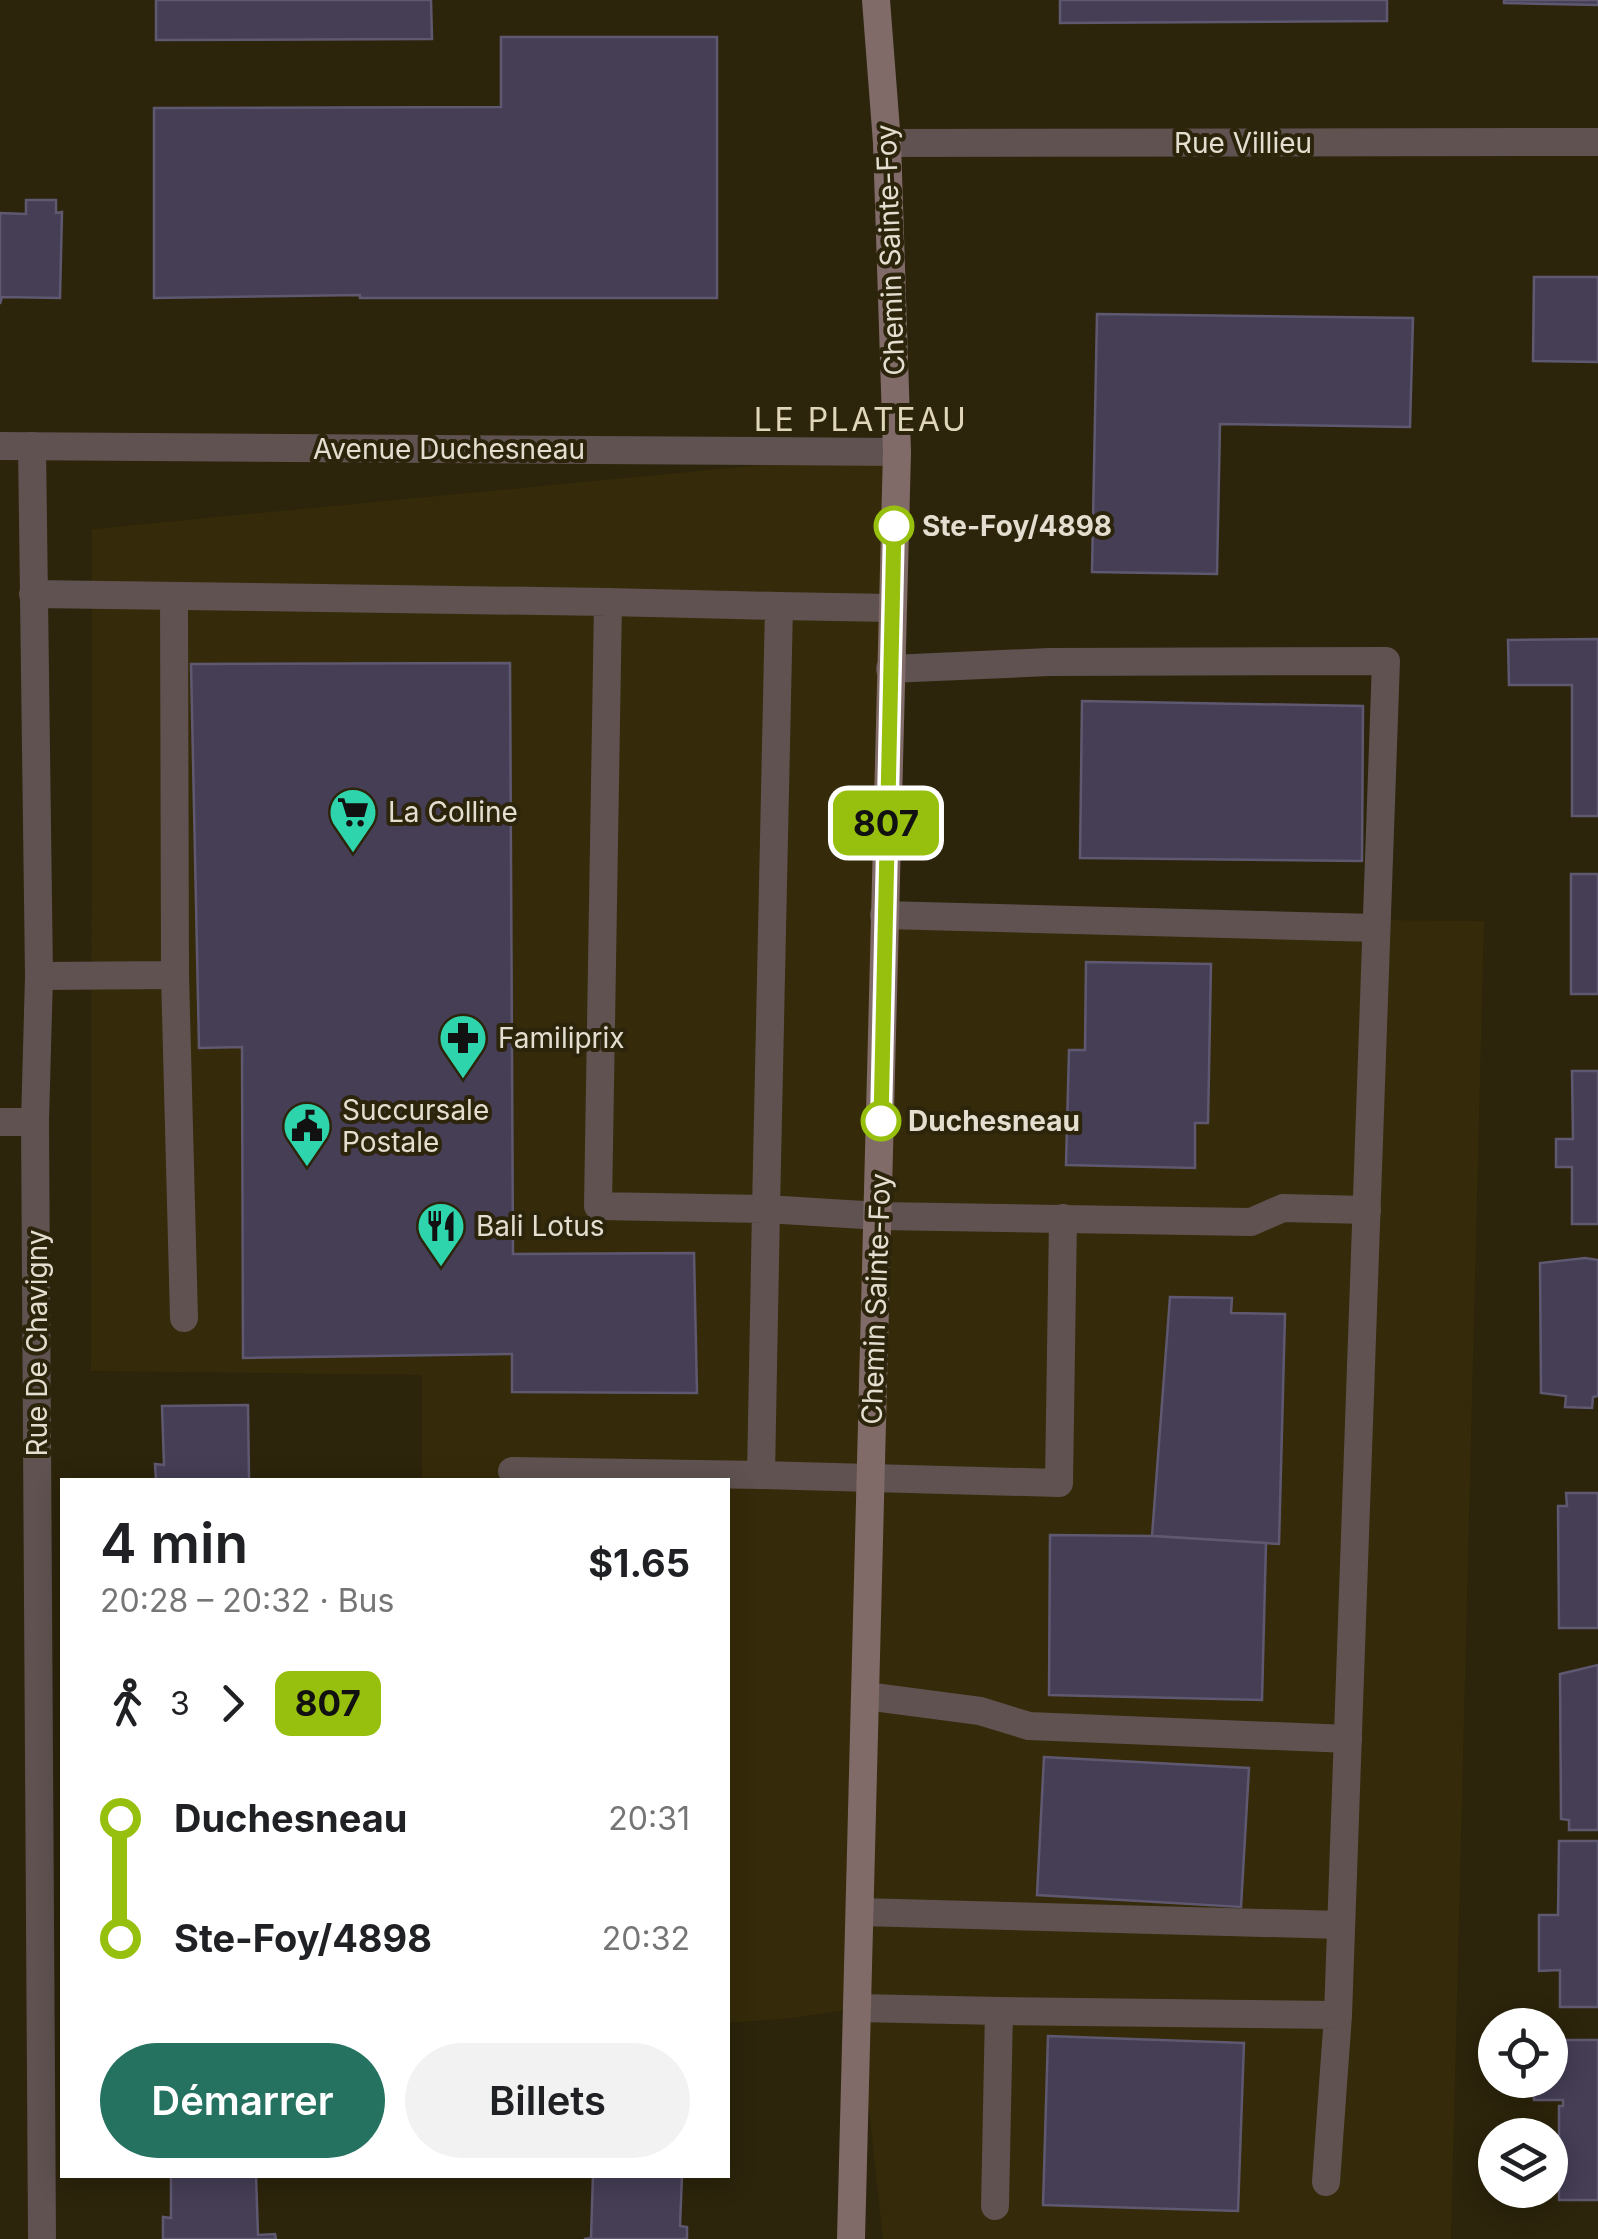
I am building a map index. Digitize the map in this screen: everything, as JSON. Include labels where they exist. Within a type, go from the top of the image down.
[{"type":"main road","name":"Chemin Sainte-Foy","points":[[851,2239],[897,452],[887,144],[876,0]]},
{"type":"street","name":"Rue Villieu","points":[[887,144],[1598,142]]},
{"type":"street","name":"Avenue Duchesneau","points":[[0,446],[897,452]]},
{"type":"street","name":"Rue De Chavigny","points":[[32,446],[38,976],[35,1122],[42,2239]]},
{"type":"street","points":[[33,594],[891,608]]},
{"type":"street","points":[[174,596],[176,975],[184,1318]]},
{"type":"street","points":[[608,602],[598,1206],[880,1216],[1251,1222],[1283,1208],[1366,1210]]},
{"type":"street","points":[[761,1475],[780,606]]},
{"type":"street","points":[[890,670],[1049,662],[1386,660],[1342,1925],[1326,2182]]},
{"type":"street","points":[[884,915],[1376,928]]},
{"type":"street","points":[[38,976],[176,975]]},
{"type":"street","points":[[0,1122],[35,1122]]},
{"type":"street","points":[[512,1472],[1059,1482],[1063,1218]]},
{"type":"street","points":[[866,1696],[980,1711],[1029,1726],[1348,1739]]},
{"type":"street","points":[[860,1912],[1342,1925]]},
{"type":"street","points":[[858,2008],[1338,2016]]},
{"type":"street","points":[[995,2206],[1000,2011]]},
{"type":"shaded area","points":[[897,452],[884,915],[1484,921],[1451,2239],[883,2239],[858,2008],[730,2023],[730,1478],[422,1478],[422,1375],[91,1371],[92,529]]},
{"type":"building","points":[[156,0],[431,0],[432,39],[156,40]]},
{"type":"building","points":[[1060,0],[1387,0],[1387,21],[1060,23]]},
{"type":"building","points":[[1598,0],[1598,5],[1504,3]]},
{"type":"building","points":[[501,37],[717,37],[717,298],[154,298],[154,108],[501,107]]},
{"type":"building","points":[[26,200],[56,200],[56,213],[62,212],[60,298],[2,297],[0,304],[0,213],[26,214]]},
{"type":"building","points":[[1534,277],[1598,277],[1598,362],[1533,361]]},
{"type":"building","points":[[1097,314],[1413,318],[1410,427],[1220,424],[1217,574],[1092,572]]},
{"type":"building","points":[[1598,639],[1598,816],[1572,816],[1572,685],[1509,685],[1508,640]]},
{"type":"building","name":"La Colline","points":[[510,663],[513,1254],[694,1253],[697,1393],[512,1392],[512,1354],[243,1358],[242,1047],[199,1048],[191,664]]},
{"type":"building","points":[[1082,701],[1363,706],[1362,861],[1080,858]]},
{"type":"building","points":[[1571,874],[1598,874],[1598,994],[1571,994]]},
{"type":"building","points":[[1086,962],[1211,964],[1208,1123],[1195,1123],[1195,1168],[1066,1165],[1069,1050],[1085,1050]]},
{"type":"building","points":[[1572,1071],[1598,1071],[1598,1224],[1572,1224],[1572,1167],[1556,1167],[1556,1139],[1573,1139]]},
{"type":"building","points":[[1598,1260],[1598,1396],[1593,1397],[1592,1408],[1565,1407],[1566,1396],[1541,1393],[1540,1263]]},
{"type":"building","points":[[1170,1297],[1232,1298],[1231,1313],[1285,1314],[1279,1544],[1152,1536]]},
{"type":"building","points":[[248,1405],[249,1478],[156,1478],[155,1464],[164,1465],[162,1406]]},
{"type":"building","points":[[1566,1493],[1598,1493],[1598,1628],[1559,1628],[1558,1506],[1567,1506]]},
{"type":"building","points":[[1050,1535],[1266,1543],[1262,1700],[1049,1695]]},
{"type":"building","points":[[1598,1665],[1598,1830],[1569,1830],[1569,1820],[1561,1819],[1560,1674]]},
{"type":"building","points":[[1044,1757],[1249,1768],[1241,1907],[1037,1895]]},
{"type":"building","points":[[1559,1841],[1598,1841],[1598,2007],[1560,2007],[1560,1970],[1539,1971],[1539,1915],[1558,1915]]},
{"type":"building","points":[[1048,2036],[1244,2043],[1238,2211],[1043,2205]]},
{"type":"building","points":[[1568,2040],[1598,2040],[1598,2200],[1568,2200],[1568,2118],[1559,2118],[1563,2100],[1534,2100],[1568,2098]]},
{"type":"building","points":[[171,2178],[256,2178],[258,2235],[275,2234],[276,2239],[163,2239],[163,2217],[171,2218]]},
{"type":"building","points":[[593,2178],[682,2178],[680,2226],[687,2227],[687,2239],[584,2239],[591,2238]]},
{"type":"bus line","name":"807","points":[[881,1121],[894,526]]},
{"type":"place","name":"Ste-Foy/4898","points":[[894,526]]},
{"type":"place","name":"La Colline","points":[[353,854]]},
{"type":"place","name":"Familiprix","points":[[463,1080]]},
{"type":"place","name":"Duchesneau","points":[[881,1121]]},
{"type":"place","name":"Succursale Postale","points":[[307,1168]]},
{"type":"place","name":"Bali Lotus","points":[[441,1268]]},
{"type":"district","name":"LE PLATEAU","points":[[861,420]]}]
